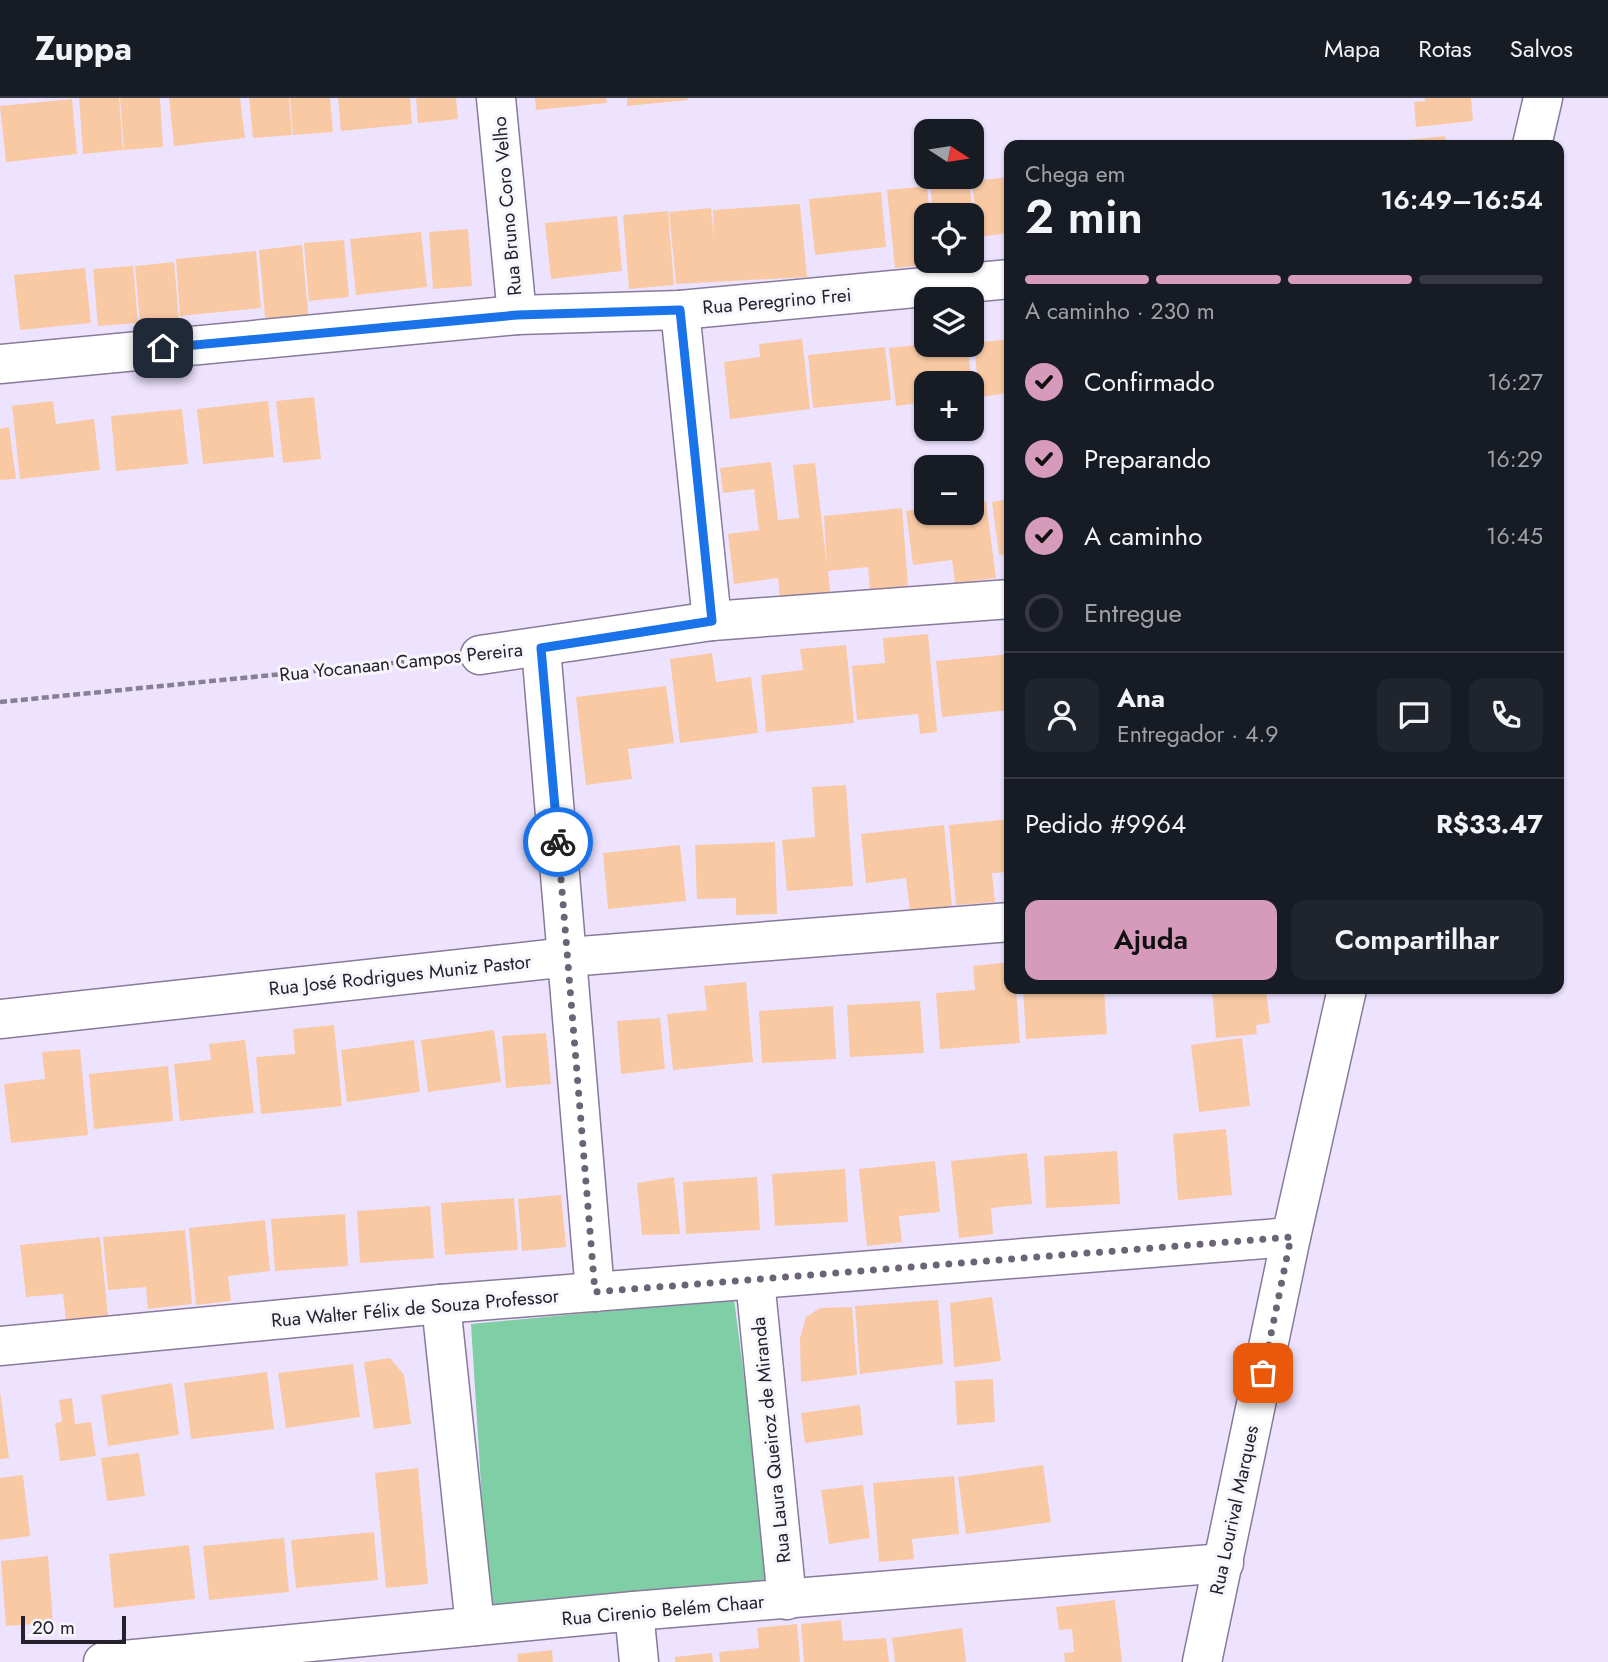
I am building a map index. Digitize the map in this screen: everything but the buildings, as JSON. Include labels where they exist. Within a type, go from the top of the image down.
[{"type":"street","name":"Rua Bruno Coro Velho","points":[[496,98],[517,315]]},
{"type":"street","points":[[1533,140],[1543,98]]},
{"type":"street","name":"Rua Peregrino Frei","points":[[0,364],[517,315],[680,310],[1004,280]]},
{"type":"street","points":[[680,310],[712,621]]},
{"type":"street","name":"Rua Yocanaan Campos Pereira","points":[[480,655],[712,621],[1004,599]]},
{"type":"street","points":[[541,648],[595,1292]]},
{"type":"street","name":"Rua José Rodrigues Muniz Pastor","points":[[0,1019],[568,957],[1004,922]]},
{"type":"street","name":"Rua Lourival Marques","points":[[1202,1662],[1291,1237],[1346,994]]},
{"type":"street","name":"Rua Walter Félix de Souza Professor","points":[[0,1346],[441,1304],[1291,1237]]},
{"type":"street","name":"Rua Laura Queiroz de Miranda","points":[[755,1280],[787,1600]]},
{"type":"street","points":[[441,1304],[475,1626]]},
{"type":"street","name":"Rua Cirenio Belém Chaar","points":[[103,1662],[634,1611],[1224,1563]]},
{"type":"street","points":[[634,1611],[639,1662]]},
{"type":"path","name":"Rua Yocanaan Campos Pereira","points":[[0,702],[480,655]]},
{"type":"green space","points":[[734,1299],[772,1591],[489,1613],[471,1324]]},
{"type":"way so far","points":[[558,842],[595,1292],[1291,1237],[1263,1373]]},
{"type":"route","points":[[163,348],[517,315],[680,310],[712,621],[541,648],[558,842]]}]
